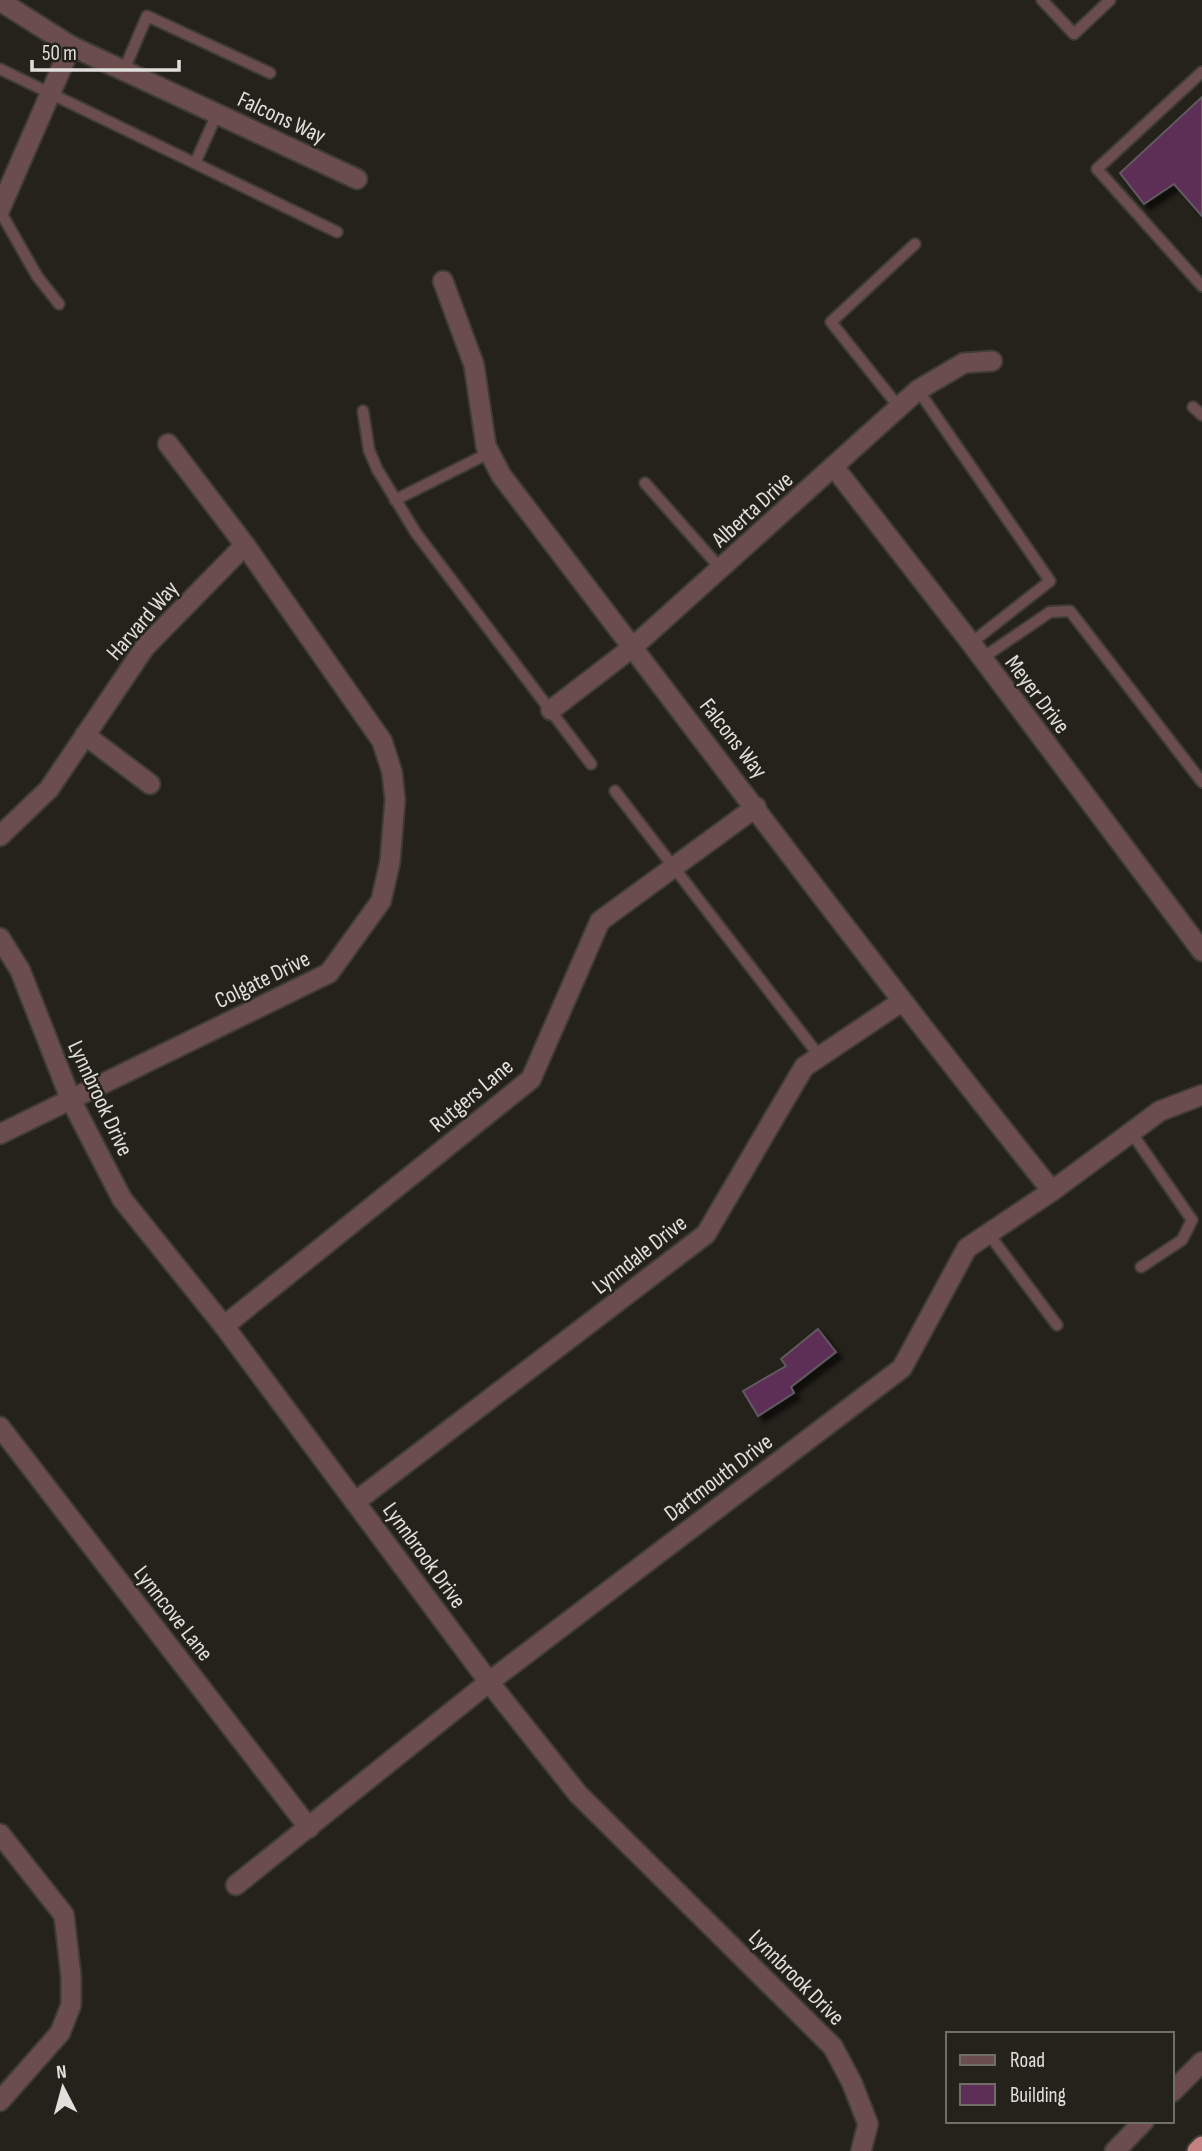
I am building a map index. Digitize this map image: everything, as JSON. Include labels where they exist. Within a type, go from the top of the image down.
[{"type":"highway","points":[[1197,2151],[1202,2146]]},
{"type":"street","name":"Falcons Way","points":[[0,1],[71,46],[357,179]]},
{"type":"street","points":[[0,210],[71,46]]},
{"type":"street","name":"Falcons Way","points":[[443,281],[474,365],[489,453],[501,475],[756,807],[901,1002],[1052,1191]]},
{"type":"street","name":"Alberta Drive","points":[[551,710],[633,647],[834,467],[898,405],[964,363],[992,361]]},
{"type":"street","name":"Colgate Drive","points":[[0,1134],[329,973],[381,901],[390,862],[394,800],[392,772],[382,741],[245,545],[167,444]]},
{"type":"street","name":"Meyer Drive","points":[[834,467],[1202,951]]},
{"type":"street","name":"Harvard Way","points":[[0,836],[49,789],[145,646],[245,545]]},
{"type":"street","points":[[85,735],[150,783]]},
{"type":"street","name":"Rutgers Lane","points":[[224,1326],[531,1079],[600,921],[756,807]]},
{"type":"street","name":"Lynnbrook Drive","points":[[0,938],[20,970],[71,1100],[122,1199],[224,1326],[489,1682],[578,1794],[833,2047],[852,2083],[868,2124],[861,2151]]},
{"type":"street","name":"Lynndale Drive","points":[[355,1502],[706,1234],[804,1067],[901,1002]]},
{"type":"street","name":"Dartmouth Drive","points":[[236,1885],[489,1682],[902,1368],[967,1248],[1052,1191],[1160,1111],[1202,1095]]},
{"type":"street","name":"Lynncove Lane","points":[[0,1427],[309,1828]]},
{"type":"street","points":[[0,1834],[64,1916],[71,1976],[71,2005],[60,2033],[0,2101]]},
{"type":"street","points":[[1174,2090],[1202,2062]]},
{"type":"street","points":[[1115,2151],[1142,2123]]},
{"type":"lane","points":[[1042,0],[1074,34],[1110,0]]},
{"type":"lane","points":[[124,70],[147,16],[270,73]]},
{"type":"lane","points":[[0,69],[337,232]]},
{"type":"lane","points":[[1202,72],[1097,169],[1202,286]]},
{"type":"lane","points":[[195,163],[217,114]]},
{"type":"lane","points":[[0,210],[37,276],[59,304]]},
{"type":"lane","points":[[898,405],[831,321],[915,244]]},
{"type":"lane","points":[[918,390],[1050,581],[976,651]]},
{"type":"lane","points":[[363,411],[369,450],[416,533],[591,764]]},
{"type":"lane","points":[[396,500],[489,453]]},
{"type":"lane","points":[[645,482],[721,569]]},
{"type":"lane","points":[[976,651],[1050,612],[1070,611],[1202,782]]},
{"type":"lane","points":[[615,791],[820,1056]]},
{"type":"lane","points":[[1131,1132],[1192,1220],[1182,1240],[1141,1267]]},
{"type":"lane","points":[[988,1234],[1056,1325]]},
{"type":"building","points":[[1202,97],[1202,216],[1174,184],[1144,204],[1120,173]]},
{"type":"building","points":[[818,1329],[836,1352],[791,1387],[794,1393],[758,1416],[743,1391],[786,1366],[781,1359]]}]
